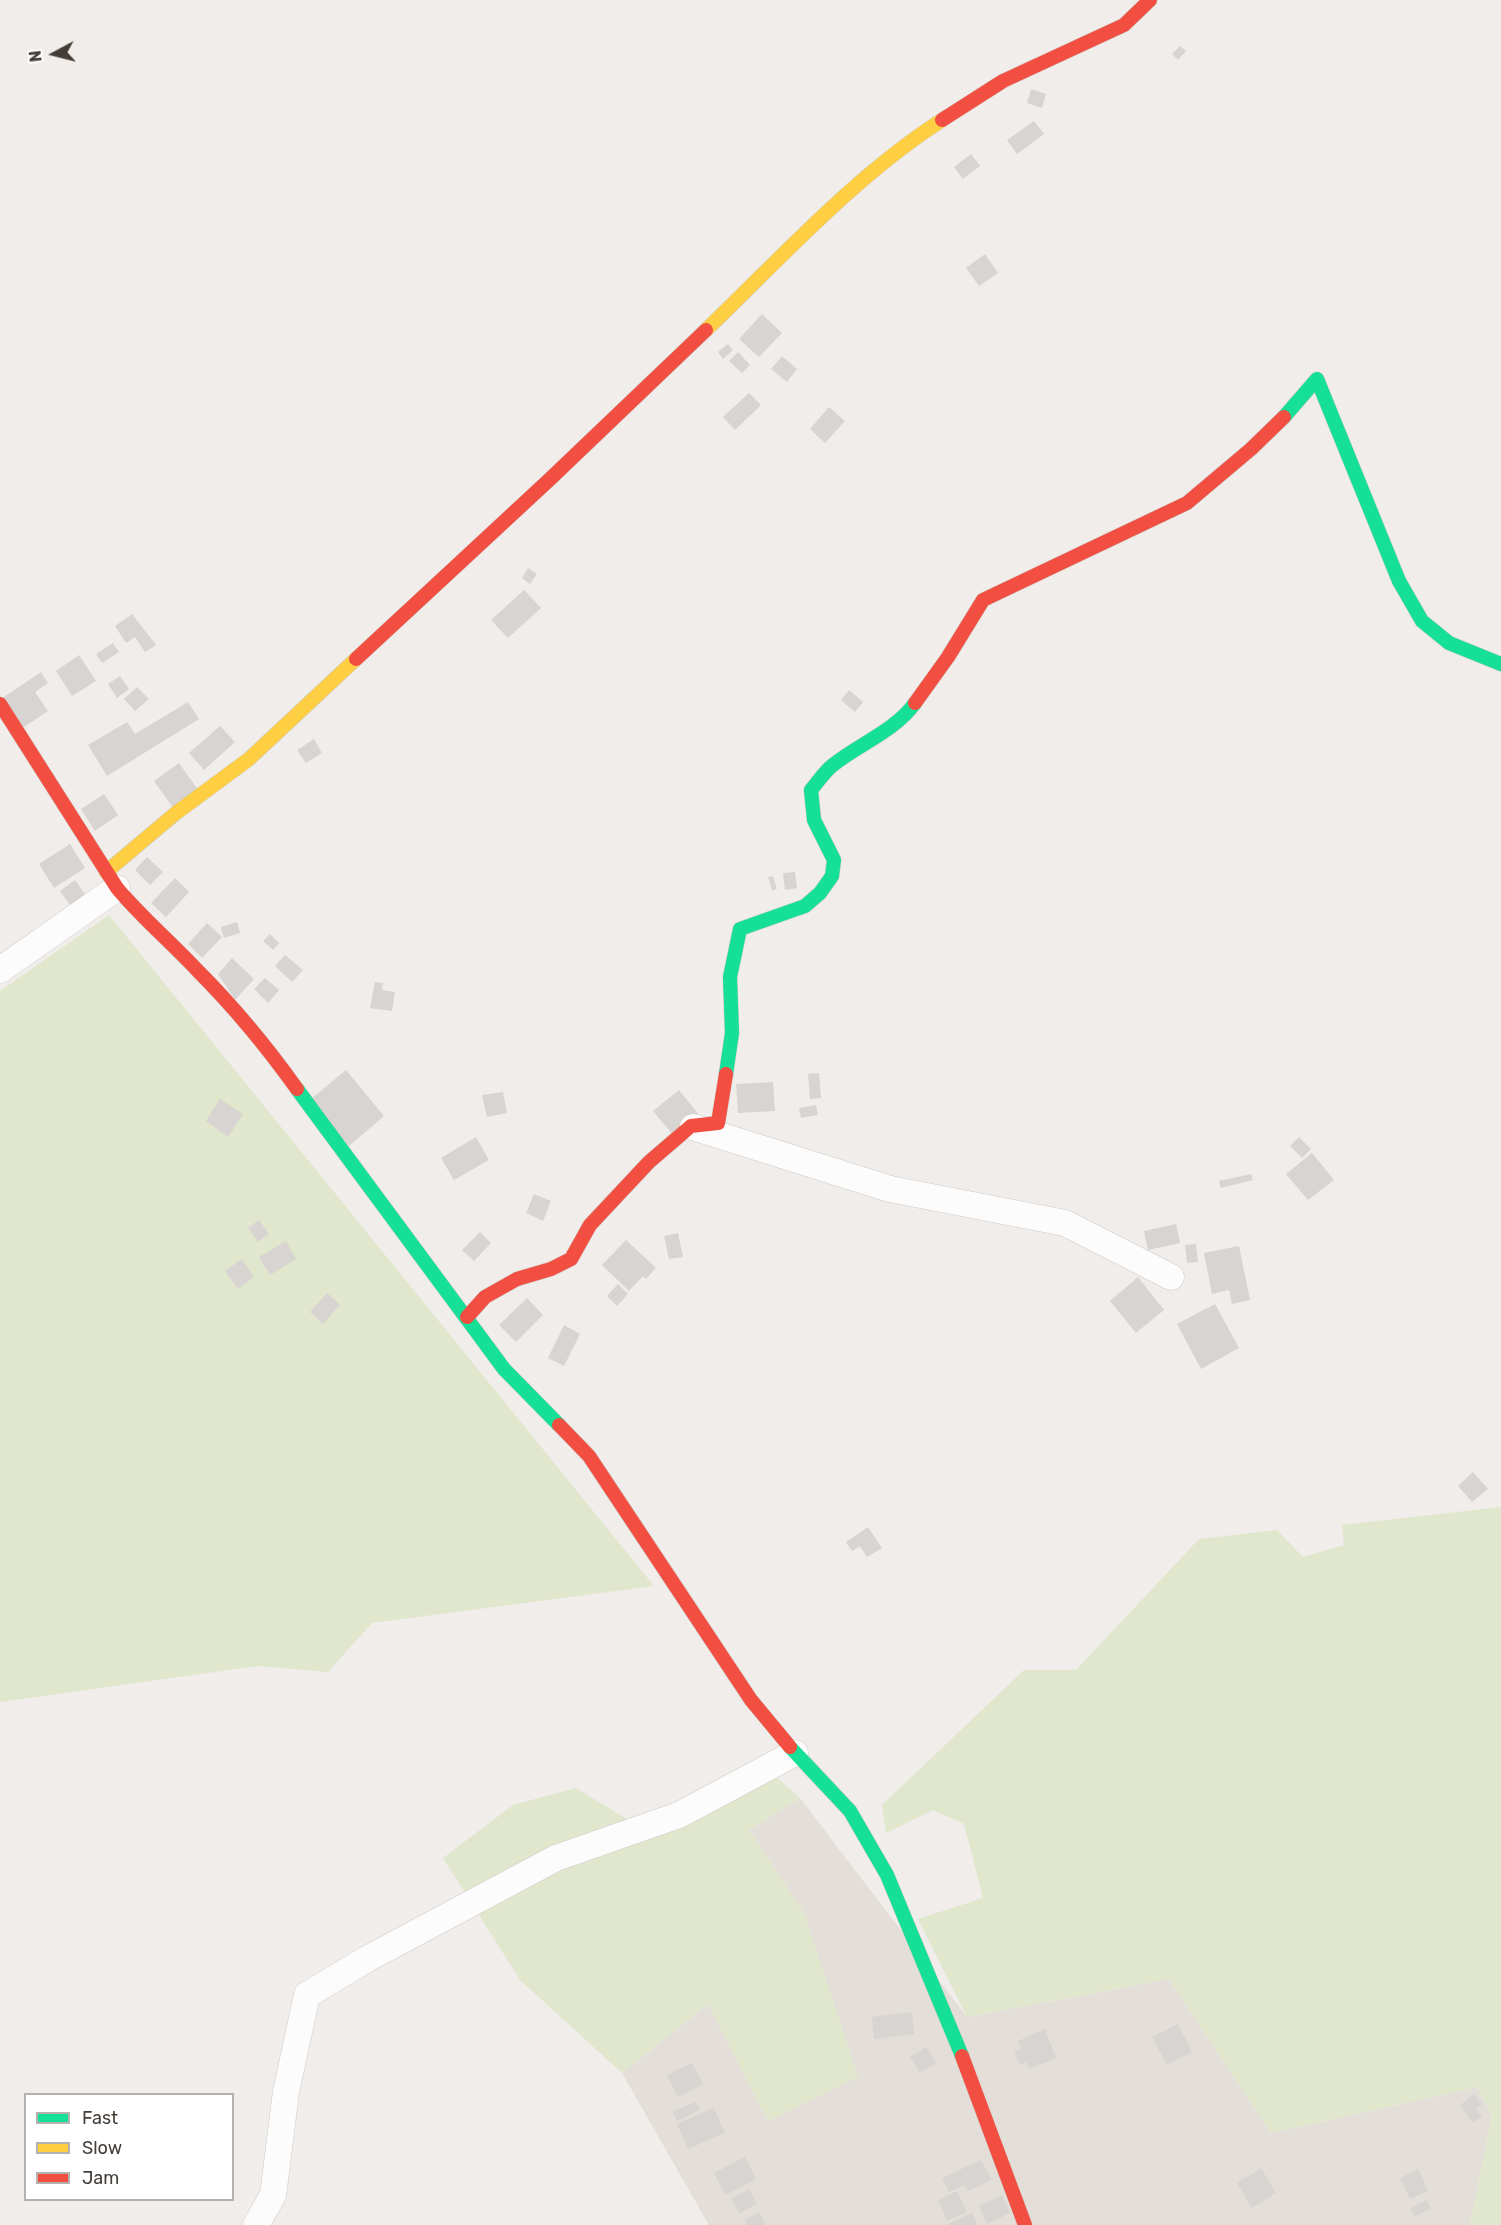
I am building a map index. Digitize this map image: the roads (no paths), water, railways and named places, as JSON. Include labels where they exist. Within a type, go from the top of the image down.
[{"type":"street","points":[[0,970],[111,880],[176,813],[249,759],[549,480],[852,190],[919,135],[1003,81],[1124,25],[1150,0]]},
{"type":"street","points":[[467,1317],[485,1297],[517,1278],[551,1269],[571,1259],[590,1225],[649,1162],[691,1126],[718,1123],[732,1033],[730,977],[740,929],[805,906],[820,893],[832,876],[834,860],[814,820],[811,790],[831,766],[885,730],[910,710],[948,657],[983,600],[1187,503],[1251,449],[1286,415],[1317,379],[1399,581],[1422,621],[1449,644],[1501,664]]},
{"type":"street","points":[[1286,415],[1312,414],[1331,418]]},
{"type":"street","points":[[0,704],[111,880],[136,911],[198,970],[264,1044],[504,1370],[589,1456],[752,1700],[795,1753],[850,1811],[887,1875],[961,2053],[1025,2225]]},
{"type":"street","points":[[691,1126],[891,1189],[1065,1223],[1171,1277]]},
{"type":"street","points":[[256,2225],[273,2195],[286,2092],[307,1995],[367,1959],[556,1858],[679,1815],[795,1753]]}]
